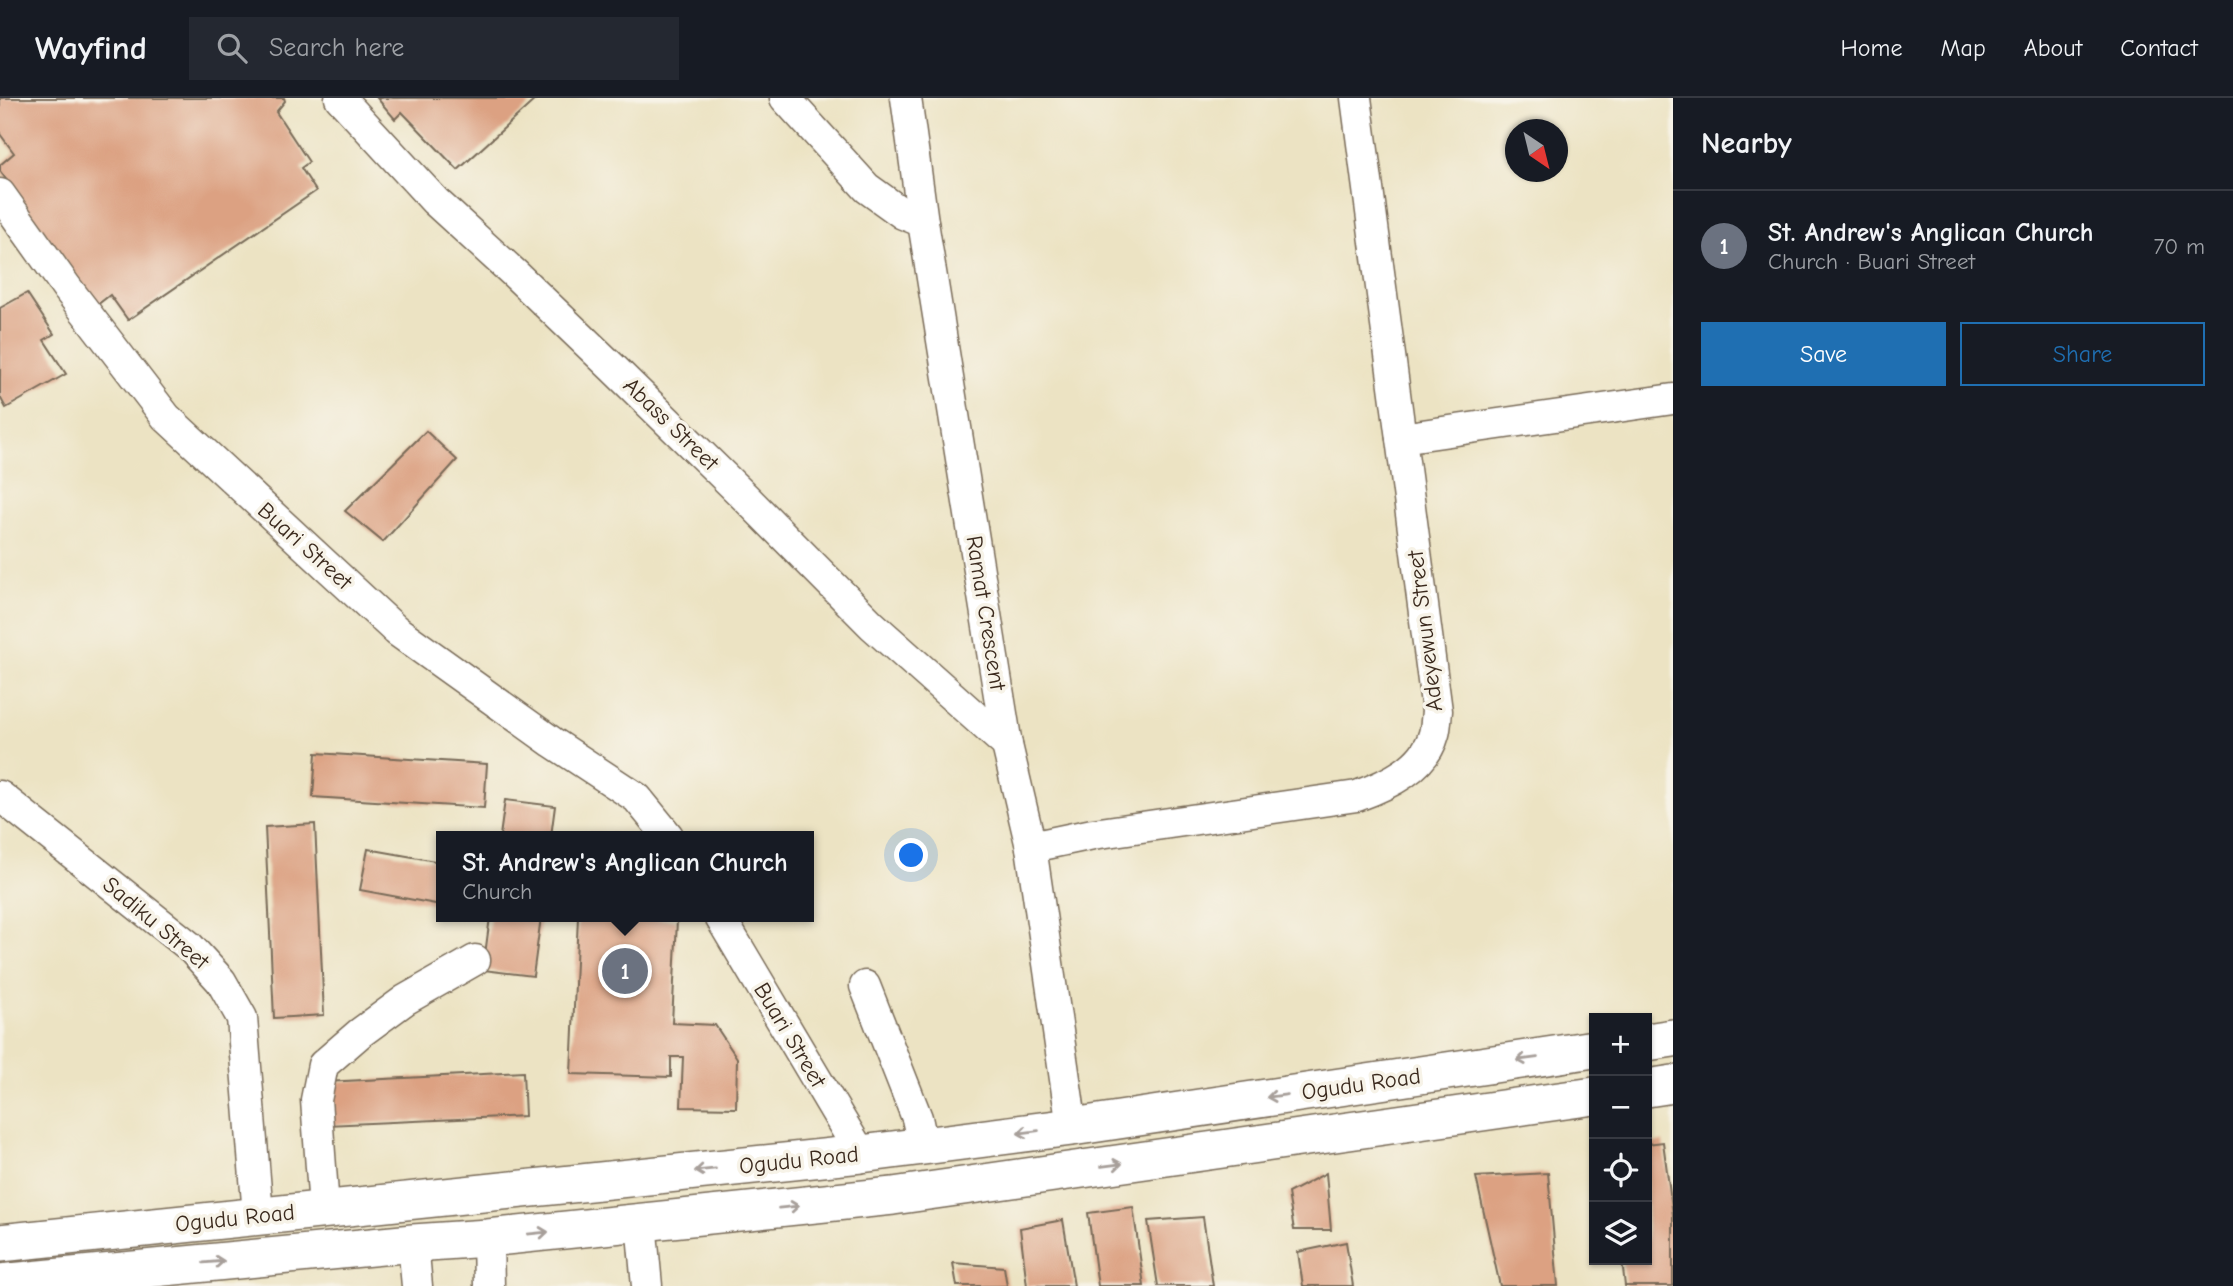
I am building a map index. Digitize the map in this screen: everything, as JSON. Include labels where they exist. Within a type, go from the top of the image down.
[{"type":"main road","points":[[1652,1041],[1673,1038]]},
{"type":"main road","name":"Ogudu Road","points":[[0,1243],[860,1154],[1072,1127],[1589,1050]]},
{"type":"main road","points":[[1652,1087],[1673,1084]]},
{"type":"main road","name":"Ogudu Road","points":[[0,1283],[131,1278],[413,1243],[488,1238],[893,1196],[1589,1097]]},
{"type":"street","name":"Abass Street","points":[[340,98],[435,201],[515,274],[756,507],[872,625],[1007,745]]},
{"type":"street","points":[[785,98],[867,188],[904,214],[923,222]]},
{"type":"street","name":"Ramat Crescent","points":[[906,98],[923,222],[1007,745],[1031,847],[1072,1127]]},
{"type":"street","name":"Adeyewun Street","points":[[1031,847],[1093,834],[1357,796],[1384,786],[1423,757],[1434,736],[1437,712],[1356,98]]},
{"type":"street","name":"Buari Street","points":[[0,194],[67,288],[166,416],[397,631],[552,743],[636,798],[664,831]]},
{"type":"street","points":[[1401,438],[1673,399]]},
{"type":"street","name":"Sadiku Street","points":[[0,796],[189,946],[221,981],[242,1018],[258,1215]]},
{"type":"street","name":"Buari Street","points":[[723,922],[860,1154]]},
{"type":"street","points":[[324,1208],[316,1100],[323,1065],[405,1000],[475,960]]},
{"type":"street","points":[[865,986],[917,1118],[923,1146]]},
{"type":"street","points":[[641,1222],[647,1286]]},
{"type":"street","points":[[488,1238],[489,1286]]},
{"type":"street","points":[[413,1243],[417,1286]]},
{"type":"building","points":[[0,98],[284,98],[285,101],[276,112],[309,162],[301,168],[316,191],[128,320],[110,295],[97,305],[0,171],[0,165],[14,153],[0,134]]},
{"type":"building","points":[[377,98],[537,98],[458,170],[402,112],[395,119]]},
{"type":"building","points":[[27,293],[54,334],[44,340],[66,374],[6,408],[0,397],[0,308]]},
{"type":"building","points":[[426,431],[457,460],[383,542],[345,511]]},
{"type":"building","points":[[316,753],[487,764],[484,808],[313,797]]},
{"type":"building","points":[[505,800],[555,806],[552,831],[501,831]]},
{"type":"building","points":[[315,824],[324,1015],[274,1018],[265,827]]},
{"type":"building","points":[[368,849],[436,861],[436,904],[360,890]]},
{"type":"building","points":[[489,922],[540,922],[533,976],[483,970]]},
{"type":"building","points":[[578,922],[677,922],[672,1023],[715,1025],[737,1058],[736,1108],[681,1107],[683,1057],[671,1057],[671,1077],[571,1074]]},
{"type":"building","points":[[523,1072],[525,1116],[327,1125],[325,1082]]},
{"type":"building","points":[[1663,1142],[1673,1215],[1673,1286],[1625,1286],[1623,1265],[1652,1265],[1652,1143]]},
{"type":"building","points":[[1326,1173],[1331,1230],[1294,1230],[1288,1193]]},
{"type":"building","points":[[1548,1173],[1558,1286],[1500,1286],[1476,1177]]},
{"type":"building","points":[[1133,1207],[1144,1286],[1098,1286],[1088,1213]]},
{"type":"building","points":[[1203,1217],[1213,1286],[1158,1286],[1148,1221]]},
{"type":"building","points":[[1063,1220],[1074,1286],[1027,1286],[1020,1228]]},
{"type":"building","points":[[1346,1242],[1353,1286],[1303,1286],[1298,1252]]},
{"type":"building","points":[[953,1263],[1004,1267],[1007,1286],[957,1286]]},
{"type":"place","name":"St. Andrew's Anglican Church","points":[[625,971]]}]
